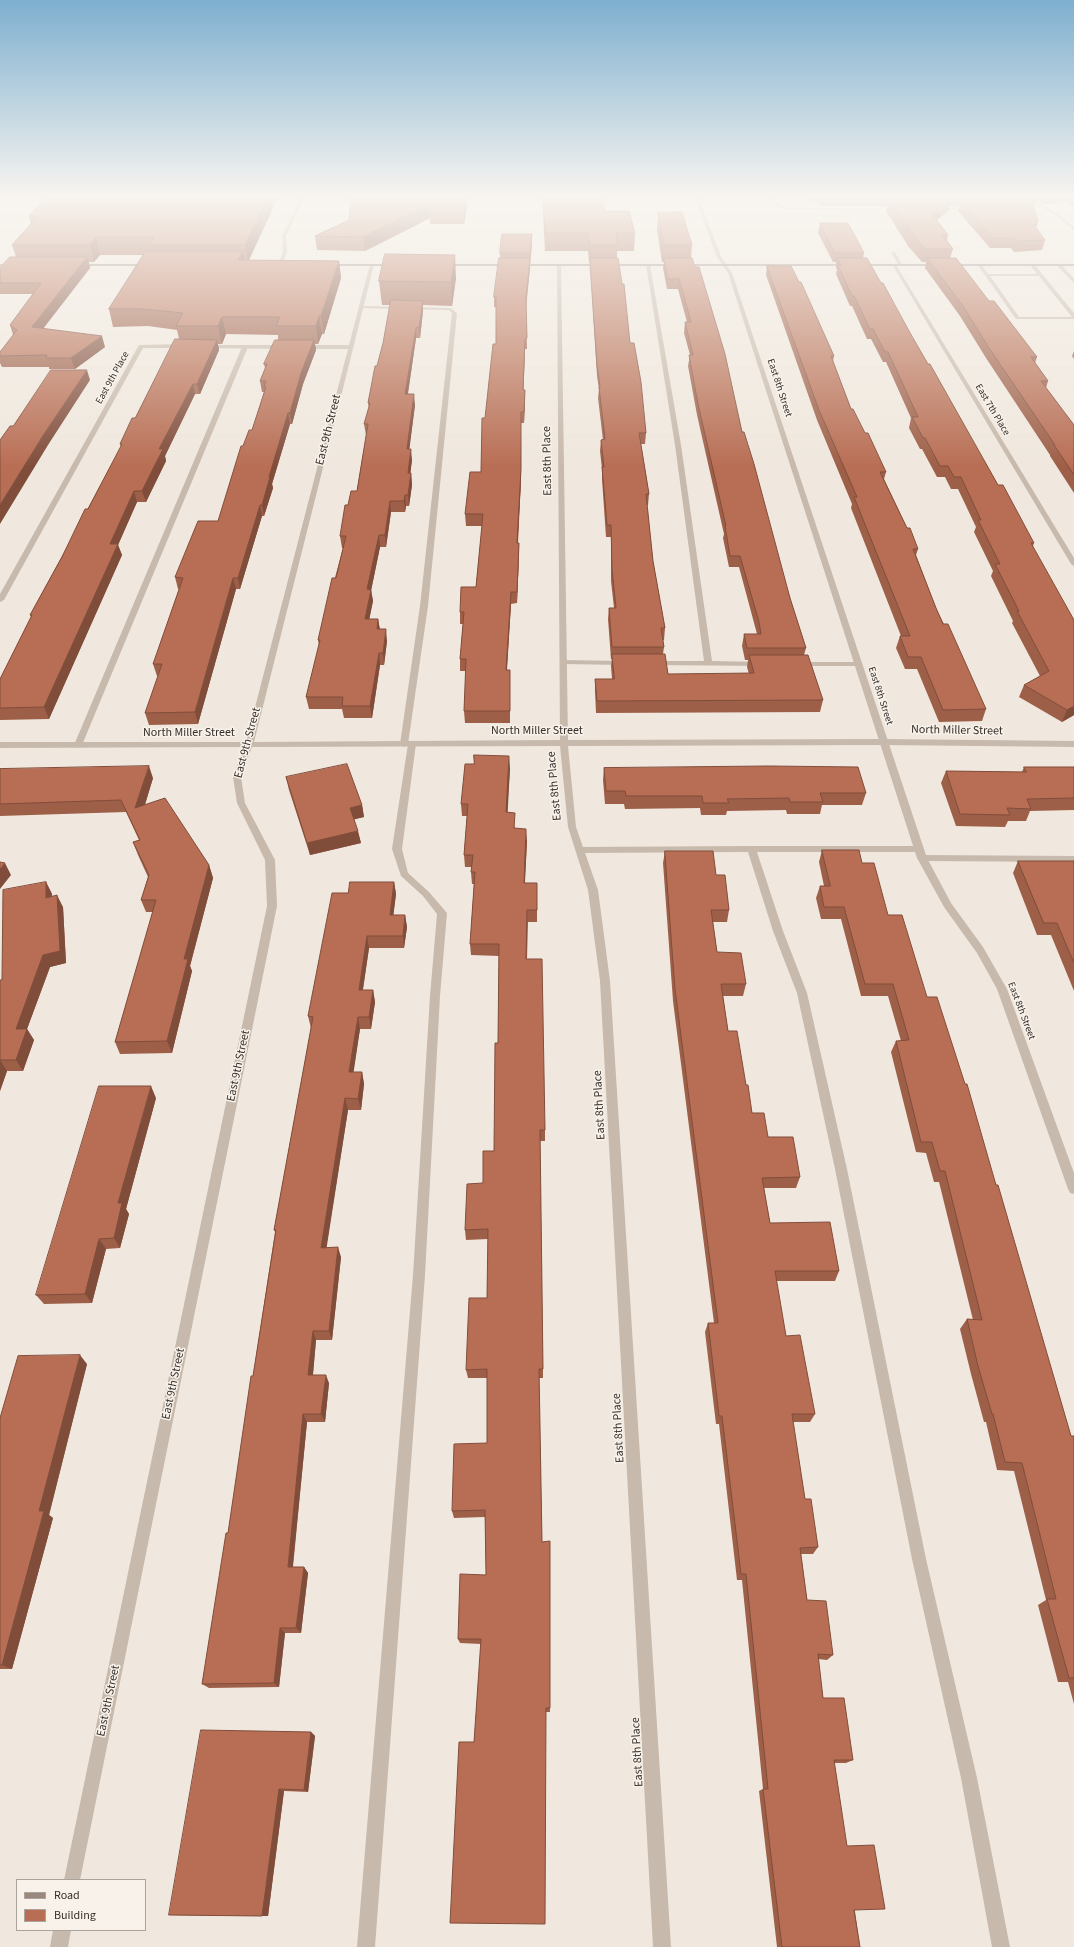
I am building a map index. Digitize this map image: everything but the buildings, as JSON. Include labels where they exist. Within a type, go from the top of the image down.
[{"type":"street","name":"East 9th Street","points":[[72,1879],[272,906],[270,860],[240,803],[237,777],[249,744],[366,286]]},
{"type":"street","name":"East 8th Place","points":[[559,286],[564,743],[572,827],[593,890],[605,981],[662,1947]]},
{"type":"street","points":[[651,286],[678,445],[708,663]]},
{"type":"street","name":"East 8th Street","points":[[734,286],[922,858],[947,904],[980,950],[1002,989],[1074,1189]]},
{"type":"street","name":"East 7th Place","points":[[910,286],[1074,564]]},
{"type":"street","points":[[994,286],[1018,318],[1074,317]]},
{"type":"street","points":[[1049,286],[1074,317]]},
{"type":"street","points":[[360,307],[450,309],[455,314],[397,849],[404,874],[426,894],[442,913],[435,996],[419,1275],[391,1611],[378,1804],[366,1947]]},
{"type":"street","name":"East 9th Place","points":[[0,600],[141,346],[193,346]]},
{"type":"street","points":[[201,346],[290,347]]},
{"type":"street","points":[[78,745],[245,346]]},
{"type":"street","points":[[298,347],[350,347]]},
{"type":"street","points":[[563,662],[772,664]]},
{"type":"street","points":[[787,664],[858,664]]},
{"type":"street","name":"North Miller Street","points":[[0,745],[884,742],[1074,744]]},
{"type":"street","points":[[580,850],[919,849]]},
{"type":"street","points":[[751,850],[778,931],[802,993],[841,1169],[919,1559],[969,1778],[1001,1947]]},
{"type":"street","points":[[922,858],[1074,859]]},
{"type":"street","points":[[59,1947],[62,1931]]}]
